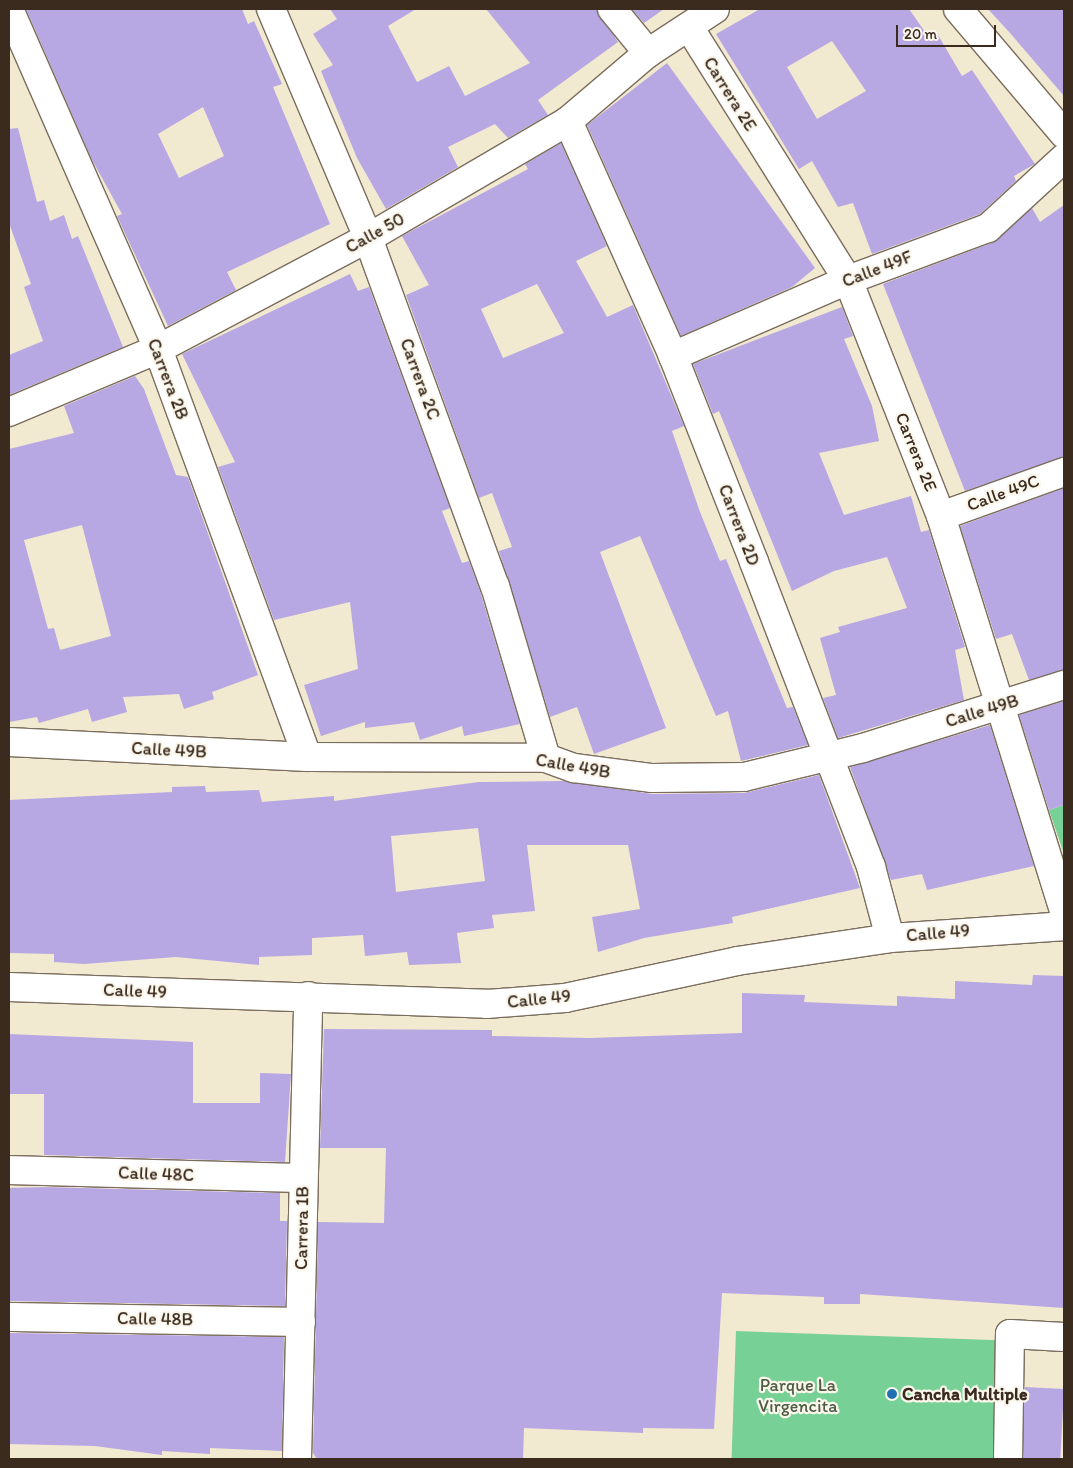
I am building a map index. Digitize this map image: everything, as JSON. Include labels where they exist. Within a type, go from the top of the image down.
[{"type":"street","name":"Carrera 2B","points":[[10,9],[158,349],[307,757]]},
{"type":"street","name":"Carrera 2C","points":[[271,9],[368,238],[495,586],[546,758]]},
{"type":"street","points":[[612,9],[648,53]]},
{"type":"street","name":"Calle 50","points":[[9,412],[158,349],[368,238],[568,121],[648,53],[689,28],[715,9]]},
{"type":"street","points":[[958,9],[1064,134]]},
{"type":"street","name":"Carrera 2E","points":[[689,28],[848,280],[941,516],[997,706],[1064,911]]},
{"type":"street","name":"Carrera 2D","points":[[568,121],[672,356],[871,867],[890,938]]},
{"type":"street","name":"Calle 49F","points":[[672,356],[848,280],[988,228],[1064,158]]},
{"type":"street","name":"Calle 49C","points":[[941,516],[1064,472]]},
{"type":"street","name":"Calle 49B","points":[[9,742],[307,757],[546,758],[574,768],[652,778],[744,777],[828,754],[863,748],[1064,685]]},
{"type":"street","name":"Calle 49","points":[[9,987],[308,996],[487,1004],[565,998],[737,961],[890,938],[1064,926]]},
{"type":"street","name":"Carrera 1B","points":[[297,1459],[308,996]]},
{"type":"street","name":"Calle 48C","points":[[9,1170],[303,1178]]},
{"type":"street","name":"Calle 48B","points":[[9,1317],[301,1322]]},
{"type":"street","points":[[1008,1459],[1010,1334],[1064,1337]]},
{"type":"green space","points":[[1064,805],[1064,854],[1049,810]]},
{"type":"green space","name":"Parque La Virgencita","points":[[736,1331],[999,1340],[995,1459],[732,1459]]},
{"type":"building","points":[[26,9],[242,9],[248,24],[254,21],[282,84],[273,87],[330,224],[227,272],[236,290],[168,326],[117,216],[122,214],[91,158]],"holes":[[[203,107],[224,156],[179,178],[158,134]]]},
{"type":"building","points":[[330,9],[416,9],[388,26],[417,82],[449,66],[465,96],[530,63],[486,9],[597,9],[618,42],[538,100],[548,115],[508,138],[495,124],[448,147],[458,167],[386,209],[357,158],[321,71],[333,65],[313,34],[337,19]]},
{"type":"building","points":[[632,9],[664,9],[644,23]]},
{"type":"building","points":[[760,9],[909,9],[930,39],[938,35],[962,76],[972,70],[1035,164],[1014,176],[1016,181],[980,214],[872,254],[853,203],[838,207],[812,161],[799,169],[716,34]],"holes":[[[832,41],[866,91],[817,119],[787,67]]]},
{"type":"building","points":[[988,9],[1064,9],[1064,96],[1010,33]]},
{"type":"building","points":[[667,63],[815,268],[792,287],[681,336],[587,125]]},
{"type":"building","points":[[18,128],[37,202],[44,200],[50,221],[64,215],[72,239],[78,236],[123,347],[9,395],[9,355],[43,341],[24,287],[31,284],[9,223],[9,129]]},
{"type":"building","points":[[561,143],[607,246],[576,261],[607,317],[633,305],[684,426],[672,431],[700,512],[720,561],[726,559],[787,708],[793,707],[808,745],[741,761],[728,711],[716,716],[640,536],[600,552],[666,728],[594,754],[577,707],[550,717],[499,551],[512,547],[492,493],[479,498],[406,295],[429,285],[402,236],[528,169],[525,164]],"holes":[[[537,284],[564,333],[503,358],[481,309]]]},
{"type":"building","points":[[1064,205],[1064,457],[965,491],[883,284],[994,242],[1032,208],[1040,222]]},
{"type":"building","points":[[350,274],[358,291],[369,287],[450,508],[442,511],[462,563],[469,561],[480,591],[520,724],[464,736],[462,726],[420,740],[414,722],[365,728],[365,722],[321,736],[304,685],[358,669],[350,602],[274,620],[218,467],[235,462],[182,354]]},
{"type":"building","points":[[842,307],[853,336],[844,339],[872,406],[879,441],[819,453],[844,515],[911,496],[921,532],[929,530],[965,647],[955,650],[964,700],[838,738],[823,698],[836,695],[820,638],[840,632],[838,627],[907,608],[887,557],[834,571],[792,591],[719,411],[713,414],[693,364]]},
{"type":"building","points":[[135,376],[144,389],[176,475],[188,477],[258,675],[212,692],[214,699],[184,709],[179,694],[123,697],[127,712],[92,722],[88,709],[39,723],[37,717],[9,722],[9,449],[74,433],[64,406]],"holes":[[[82,525],[111,636],[60,650],[54,628],[48,629],[24,540]]]},
{"type":"building","points":[[1064,488],[1064,670],[1029,680],[1012,634],[996,639],[960,526]]},
{"type":"building","points":[[1064,701],[1064,805],[1049,810],[1019,715]]},
{"type":"building","points":[[990,725],[1034,866],[927,890],[922,874],[891,880],[850,767]]},
{"type":"building","points":[[819,775],[860,888],[732,917],[733,923],[644,938],[598,952],[592,917],[640,909],[628,845],[527,845],[535,911],[492,915],[494,928],[457,933],[461,963],[409,965],[407,952],[365,956],[363,935],[312,938],[312,955],[259,957],[259,965],[176,957],[84,964],[54,962],[54,954],[9,953],[9,800],[172,792],[172,787],[205,786],[206,792],[259,790],[262,802],[334,796],[334,801],[479,782],[565,781],[652,794],[744,793]],"holes":[[[478,828],[485,881],[396,892],[391,836]]]},
{"type":"building","points":[[1033,975],[1064,976],[1064,1308],[860,1294],[860,1304],[824,1304],[824,1297],[722,1293],[714,1429],[643,1428],[643,1433],[524,1428],[523,1459],[317,1459],[313,1453],[318,1222],[384,1223],[386,1148],[320,1148],[324,1029],[492,1030],[492,1036],[590,1038],[742,1033],[742,993],[805,995],[804,1002],[897,1006],[897,996],[955,999],[955,981],[1032,985]]},
{"type":"building","points":[[9,1034],[193,1042],[193,1103],[260,1103],[260,1073],[291,1074],[285,1162],[44,1155],[44,1094],[9,1094]]},
{"type":"building","points":[[44,1187],[280,1193],[280,1221],[287,1221],[285,1306],[9,1301],[9,1188]]},
{"type":"building","points":[[9,1333],[284,1337],[282,1451],[210,1448],[210,1454],[162,1451],[162,1455],[95,1446],[9,1444]]},
{"type":"building","points":[[1025,1387],[1064,1389],[1060,1459],[1021,1459]]},
{"type":"place","name":"Cancha Multiple","points":[[892,1394]]}]
